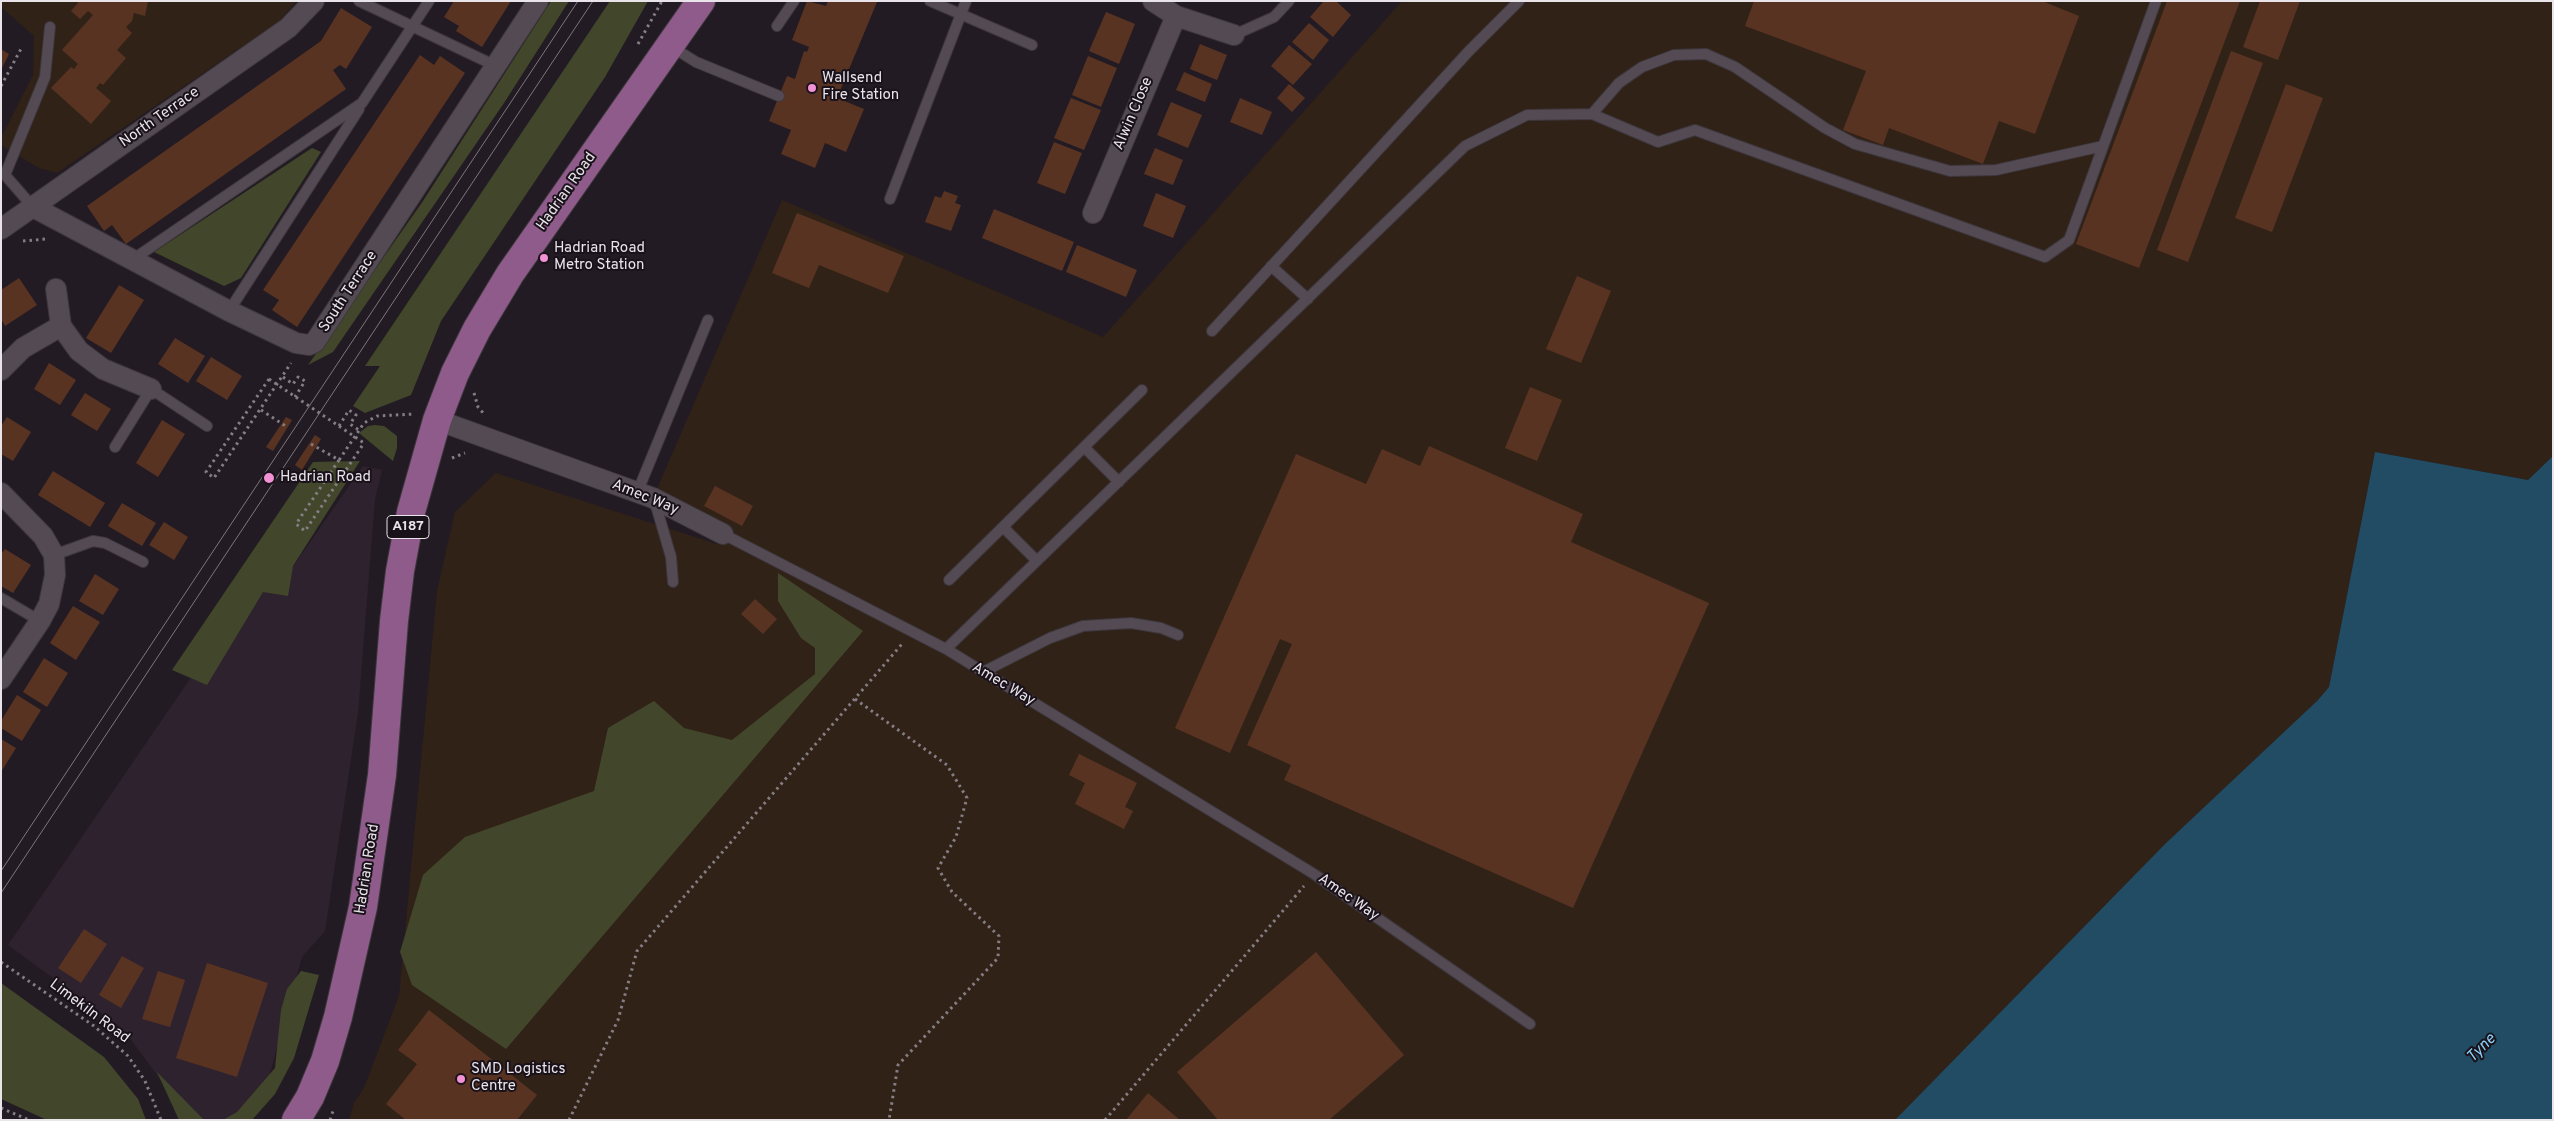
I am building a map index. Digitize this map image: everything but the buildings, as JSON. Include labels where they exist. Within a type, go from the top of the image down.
[{"type":"main road","name":"Hadrian Road","points":[[296,1120],[310,1097],[326,1061],[363,907],[382,775],[394,621],[400,571],[427,417],[455,373],[477,329],[510,274],[701,1]]},
{"type":"street","name":"North Terrace","points":[[1,229],[288,28],[314,1]]},
{"type":"street","name":"South Terrace","points":[[33,207],[229,311],[296,343],[309,345],[315,342],[538,1]]},
{"type":"street","points":[[1153,1],[1176,16],[1234,35]]},
{"type":"street","name":"Alwin Close","points":[[1093,213],[1176,16]]},
{"type":"street","points":[[56,289],[61,326],[79,351],[102,369],[151,389]]},
{"type":"street","points":[[1,370],[23,348],[61,326]]},
{"type":"street","name":"Amec Way","points":[[427,417],[645,496],[723,534]]},
{"type":"street","points":[[1,493],[44,536],[54,555],[54,588],[40,621],[1,679]]},
{"type":"lane","points":[[360,1],[496,66]]},
{"type":"lane","points":[[229,311],[429,1]]},
{"type":"lane","points":[[777,26],[794,1]]},
{"type":"lane","points":[[930,1],[1032,45]]},
{"type":"lane","points":[[890,199],[966,1]]},
{"type":"lane","points":[[1234,35],[1274,17],[1289,1]]},
{"type":"lane","points":[[1212,331],[1469,51],[1519,1]]},
{"type":"lane","points":[[946,650],[1465,146],[1527,115],[1592,114],[1658,142],[1695,130],[2045,257],[2069,240],[2156,1]]},
{"type":"lane","points":[[33,207],[3,174],[45,77],[50,27]]},
{"type":"lane","points":[[669,45],[696,62],[779,96]]},
{"type":"lane","points":[[1592,114],[1618,83],[1642,67],[1674,55],[1706,54],[1735,67],[1825,128],[1855,144],[1950,170],[1996,170],[2103,146]]},
{"type":"lane","points":[[132,260],[362,104]]},
{"type":"lane","points":[[1271,266],[1308,299]]},
{"type":"lane","points":[[673,582],[671,557],[645,496],[708,320]]},
{"type":"lane","points":[[115,447],[151,389],[207,426]]},
{"type":"lane","points":[[949,580],[1142,390]]},
{"type":"lane","points":[[1084,447],[1119,482]]},
{"type":"lane","points":[[1003,527],[1037,562]]},
{"type":"lane","name":"Amec Way","points":[[723,534],[946,650],[983,672],[1314,874],[1530,1024]]},
{"type":"lane","points":[[54,555],[93,541],[106,543],[142,562]]},
{"type":"lane","points":[[1,598],[40,621]]},
{"type":"lane","points":[[983,672],[1050,638],[1083,626],[1131,623],[1161,628],[1178,635]]},
{"type":"path","points":[[1,86],[22,47]]},
{"type":"path","points":[[293,361],[283,377],[260,410],[214,478],[206,472],[269,379],[295,397],[339,426],[364,443],[305,531],[296,524],[339,460],[359,430],[364,423],[377,416],[427,417]]},
{"type":"path","points":[[283,377],[293,384],[298,376],[305,381],[295,397]]},
{"type":"path","points":[[260,410],[287,427]]},
{"type":"path","points":[[339,426],[349,410],[356,415],[350,424],[359,430]]},
{"type":"path","points":[[311,444],[339,460]]},
{"type":"path","points":[[569,1120],[618,1020],[637,951],[912,632]]},
{"type":"path","points":[[855,699],[947,764],[966,798],[956,837],[938,868],[952,892],[998,936],[998,958],[898,1065],[889,1120]]},
{"type":"path","points":[[1105,1120],[1314,874]]},
{"type":"path","name":"Limekiln Road","points":[[1,962],[94,1026],[122,1050],[145,1081],[161,1120]]},
{"type":"path","points":[[1,1108],[29,1120]]},
{"type":"shaded area","points":[[1,1],[297,1],[278,22],[57,173],[39,168],[1,145],[1,138],[33,75],[34,36],[1,7]]},
{"type":"shaded area","points":[[1402,1],[2553,1],[2553,456],[2528,480],[2375,452],[2329,687],[2318,700],[2165,844],[1895,1120],[349,1120],[354,1103],[364,1088],[399,996],[437,591],[455,512],[496,473],[720,545],[723,534],[653,498],[782,200],[1103,337]]},
{"type":"shaded area","points":[[363,466],[382,470],[375,499],[358,713],[325,931],[302,957],[265,1091],[232,1120],[190,1120],[124,1030],[8,945],[246,597],[283,581]]},
{"type":"green space","points":[[551,1],[569,1],[504,103],[333,352],[308,365],[423,201]]},
{"type":"green space","points":[[610,1],[648,1],[605,77],[441,321],[411,395],[365,413],[353,406],[380,366],[365,366]]},
{"type":"green space","points":[[312,148],[321,152],[241,278],[224,286],[154,252]]},
{"type":"green space","points":[[368,426],[384,426],[397,436],[397,448],[393,461],[359,433]]},
{"type":"green space","points":[[360,461],[293,566],[288,596],[263,592],[207,685],[172,670],[313,462]]},
{"type":"green space","points":[[778,573],[863,631],[506,1049],[412,985],[400,952],[423,875],[465,837],[594,791],[608,728],[654,701],[684,728],[732,740],[815,674],[815,648],[801,638],[778,601]]},
{"type":"green space","points":[[301,971],[319,975],[294,1058],[275,1094],[252,1120],[223,1120],[237,1112],[275,1068],[281,1010],[287,989]]},
{"type":"green space","points":[[1,983],[104,1057],[138,1099],[146,1120],[47,1120],[1,1099]]},
{"type":"green space","points":[[157,1072],[204,1120],[179,1120]]},
{"type":"water","name":"Tyne","points":[[2375,452],[2528,480],[2553,456],[2553,1120],[1895,1120],[2165,844],[2318,700],[2329,687]]},
{"type":"tram line","points":[[1,871],[578,1]]},
{"type":"tram line","points":[[1,893],[593,1]]},
{"type":"place","name":"Wallsend Fire Station","points":[[812,88]]},
{"type":"place","name":"Hadrian Road Metro Station","points":[[544,258]]},
{"type":"place","name":"Hadrian Road","points":[[269,478]]},
{"type":"place","name":"SMD Logistics Centre","points":[[461,1079]]}]
